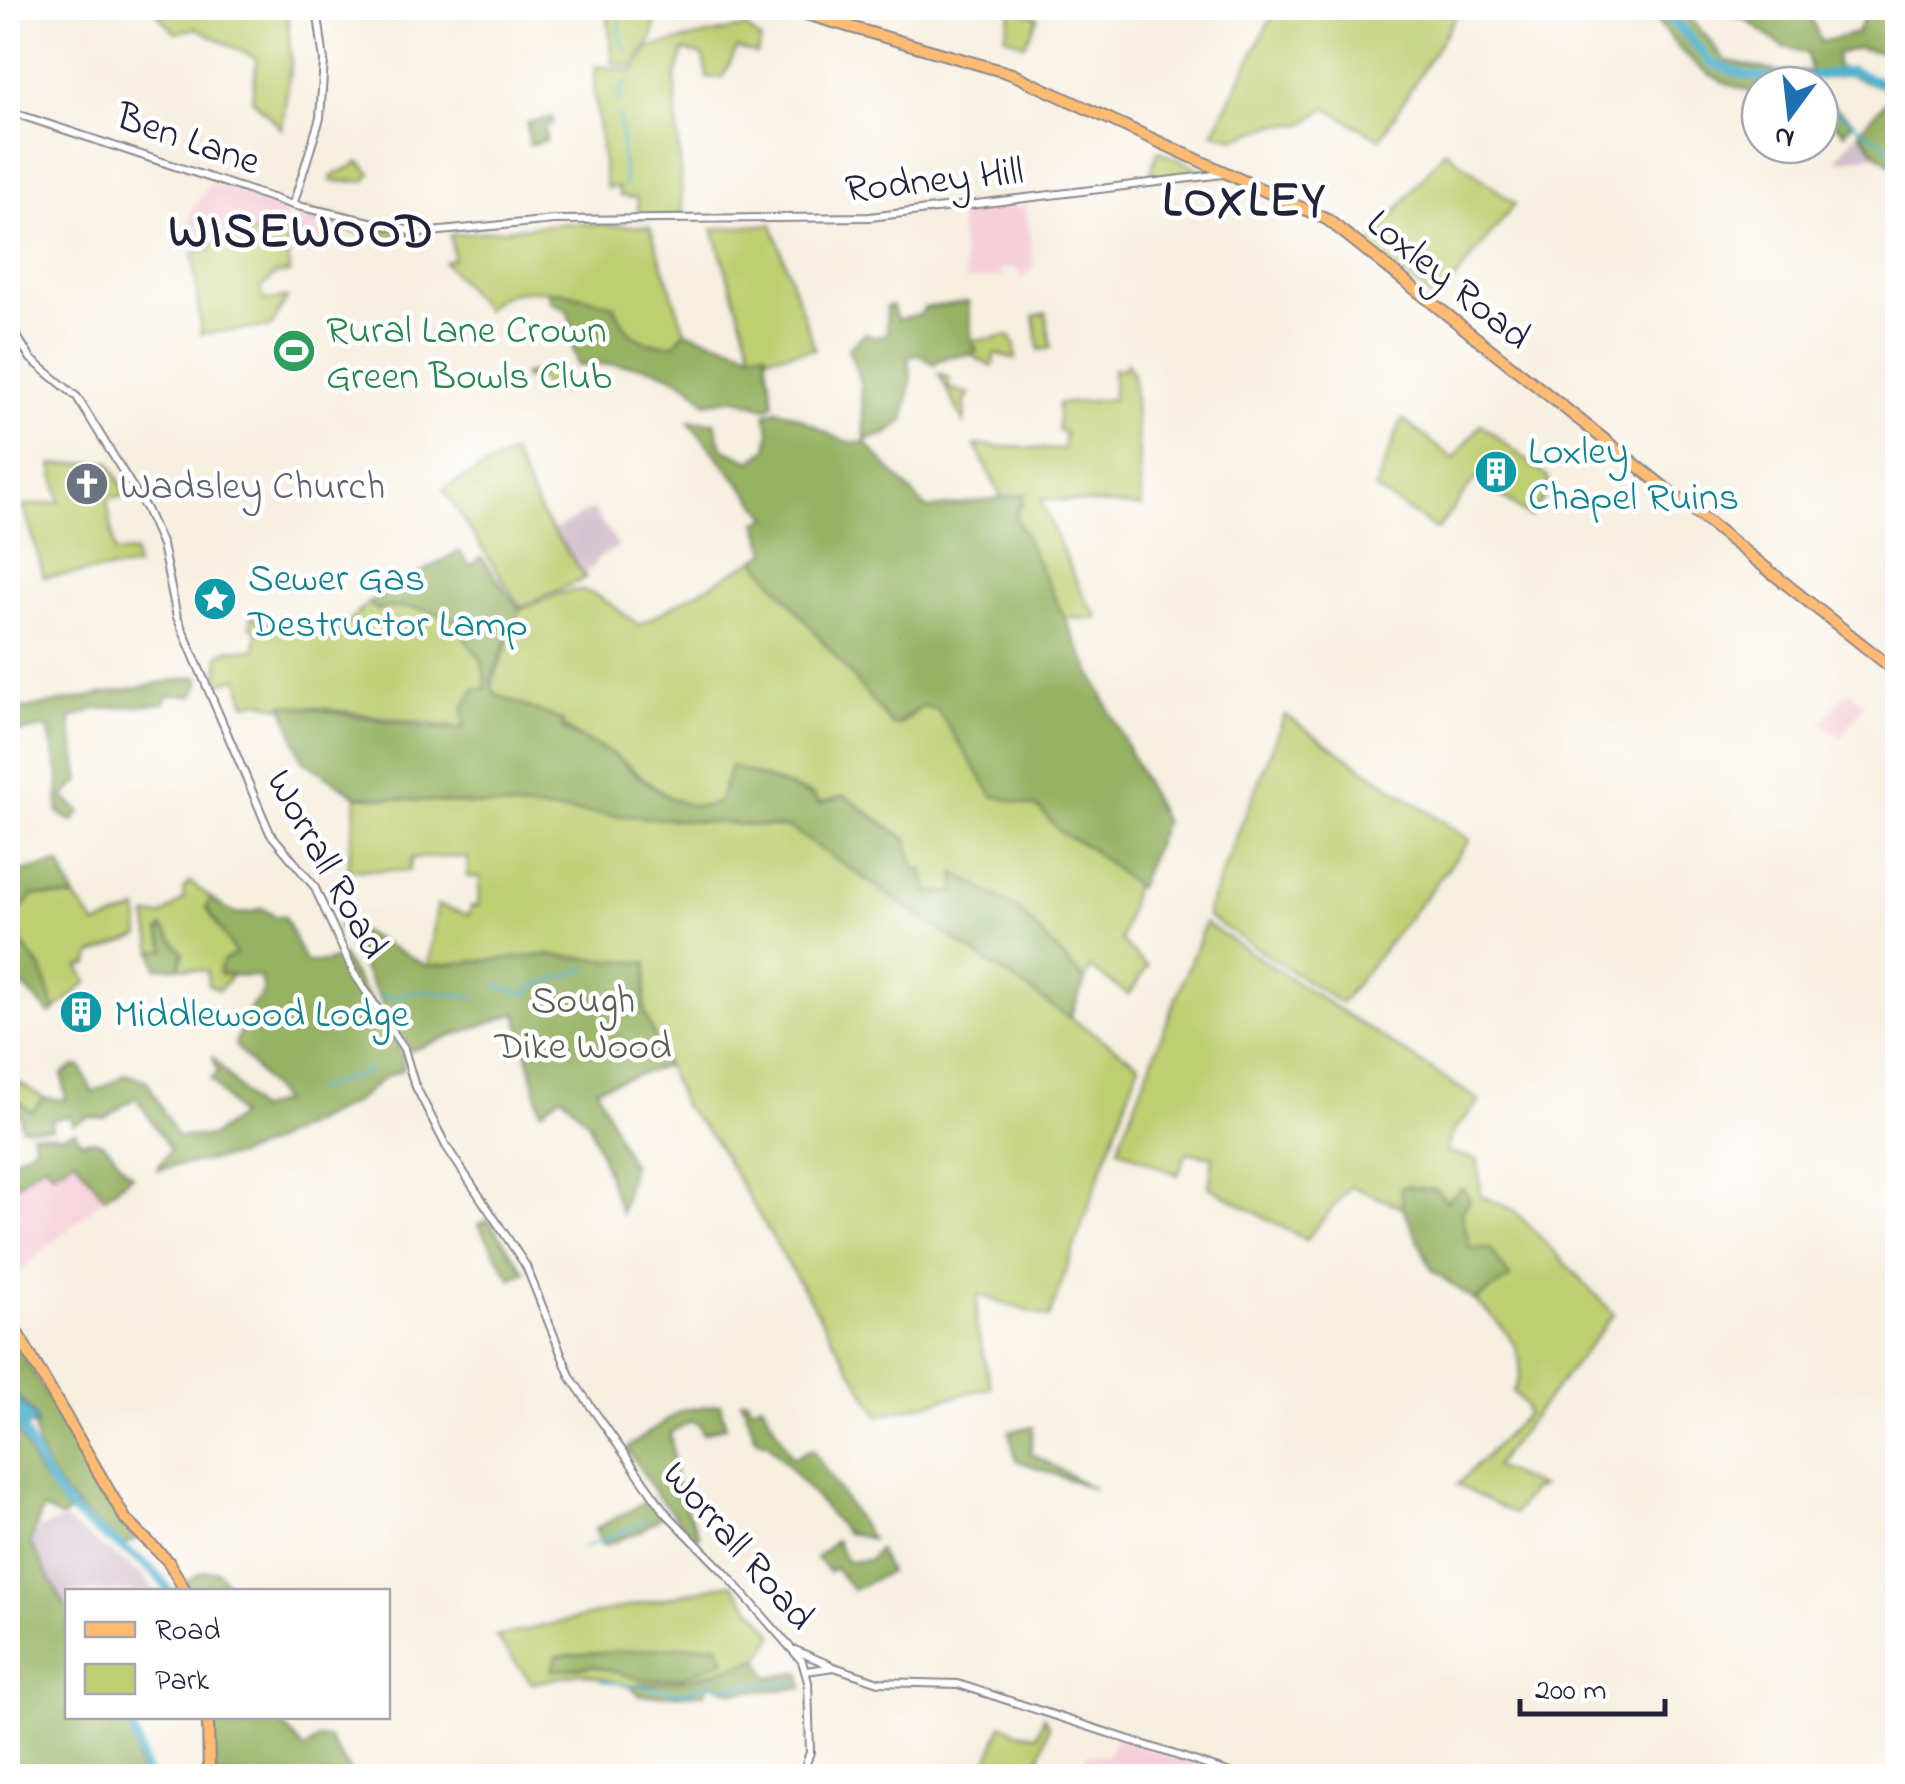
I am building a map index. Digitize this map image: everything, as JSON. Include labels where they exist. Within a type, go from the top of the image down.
[{"type":"main road","name":"Loxley Road","points":[[786,8],[1012,74],[1338,226],[1898,673]]},
{"type":"main road","points":[[8,1317],[126,1520],[168,1561],[184,1589]]},
{"type":"main road","points":[[208,1719],[210,1776]]},
{"type":"street","points":[[293,204],[320,118],[324,60],[317,8]]},
{"type":"street","name":"Ben Lane","points":[[8,110],[293,204],[420,233],[554,220],[648,222]]},
{"type":"street","name":"Rodney Hill","points":[[648,222],[870,218],[1224,173]]},
{"type":"street","name":"Worrall Road","points":[[8,322],[31,359],[76,397],[146,509],[162,545],[176,616],[270,833],[314,886],[354,973],[404,1048],[414,1083],[446,1146],[526,1266],[566,1369],[665,1512],[802,1661],[806,1671],[810,1752],[802,1776]]},
{"type":"street","points":[[794,1650],[879,1682],[958,1684],[1240,1776]]},
{"type":"street","points":[[806,1671],[834,1667]]},
{"type":"shaded area","points":[[1859,131],[1877,154],[1841,161],[1840,154]]},
{"type":"shaded area","points":[[209,183],[278,206],[286,215],[287,226],[210,241],[212,250],[193,253],[188,230],[191,213]]},
{"type":"shaded area","points":[[1026,206],[1034,268],[1023,278],[1015,268],[1001,269],[1001,277],[966,281],[958,213]]},
{"type":"shaded area","points":[[306,210],[309,217],[323,222],[321,254],[298,254],[296,218]]},
{"type":"shaded area","points":[[592,509],[619,546],[597,559],[589,572],[587,567],[586,578],[552,531]]},
{"type":"shaded area","points":[[1848,691],[1864,704],[1841,737],[1822,723]]},
{"type":"shaded area","points":[[75,1159],[105,1197],[8,1281],[8,1191],[45,1163]]},
{"type":"shaded area","points":[[64,1520],[141,1574],[154,1589],[65,1589],[65,1605],[30,1543],[41,1527]]},
{"type":"shaded area","points":[[1115,1739],[1228,1776],[1076,1776],[1087,1754],[1108,1755]]},
{"type":"green space","points":[[177,8],[287,8],[291,61],[282,129],[252,99],[257,59],[196,28],[176,33],[158,15]]},
{"type":"green space","points":[[607,8],[658,8],[652,40],[632,66],[613,63]]},
{"type":"green space","points":[[1012,8],[1038,17],[1025,45],[1005,36]]},
{"type":"green space","points":[[1276,8],[1461,8],[1380,139],[1326,108],[1304,124],[1273,125],[1236,138],[1213,133]]},
{"type":"green space","points":[[1650,8],[1683,8],[1726,61],[1745,65],[1740,65],[1740,89],[1709,74],[1671,40]]},
{"type":"green space","points":[[1709,8],[1807,8],[1821,42],[1857,33],[1867,8],[1897,8],[1897,55],[1857,48],[1837,54],[1836,65],[1810,65],[1807,53],[1782,46],[1745,19]]},
{"type":"green space","points":[[746,27],[761,41],[757,54],[737,48],[723,77],[707,78],[703,56],[684,50],[675,80],[683,217],[639,218],[637,198],[620,196],[618,187],[606,188],[594,90],[596,66],[633,71],[650,47]]},
{"type":"green space","points":[[1840,68],[1890,81],[1884,88],[1849,75],[1840,76]]},
{"type":"green space","points":[[1897,89],[1897,169],[1877,154],[1859,131]]},
{"type":"green space","points":[[1840,112],[1853,121],[1845,133],[1840,129]]},
{"type":"green space","points":[[552,117],[553,124],[545,125],[546,140],[529,145],[527,123]]},
{"type":"green space","points":[[1158,150],[1213,175],[1149,178]]},
{"type":"green space","points":[[1445,150],[1515,204],[1437,302],[1368,247]]},
{"type":"green space","points":[[360,162],[371,173],[365,181],[332,182],[331,177]]},
{"type":"green space","points":[[306,210],[419,234],[418,238],[354,232],[309,217]]},
{"type":"green space","points":[[567,223],[650,227],[685,331],[675,344],[636,338],[613,305],[564,293],[511,293],[485,310],[444,262],[454,258],[450,235]]},
{"type":"green space","points":[[772,224],[815,349],[768,356],[765,351],[752,352],[713,229]]},
{"type":"green space","points":[[287,226],[289,273],[276,274],[261,288],[264,300],[287,298],[271,327],[201,334],[193,253],[211,250],[210,241]]},
{"type":"green space","points":[[559,291],[613,305],[630,332],[644,341],[675,344],[685,331],[752,352],[765,351],[774,404],[765,408],[736,398],[706,403],[693,389],[664,372],[632,365],[578,366],[572,345],[578,342],[567,310],[551,302],[548,293]]},
{"type":"green space","points":[[968,302],[972,341],[977,351],[934,364],[918,354],[908,357],[911,380],[905,419],[887,434],[865,440],[860,381],[848,348],[866,333],[875,338],[887,333],[886,307],[892,305],[897,320],[921,314],[924,308]]},
{"type":"green space","points":[[1046,313],[1051,348],[1039,350],[1034,316]]},
{"type":"green space","points":[[1009,336],[1015,343],[1016,359],[996,354],[992,367],[971,355],[977,350],[972,341]]},
{"type":"green space","name":"Rural Lane Crown Green Bowls Club","points":[[294,339],[306,351],[294,363],[282,351]]},
{"type":"green space","points":[[1127,363],[1133,374],[1142,507],[1041,499],[1076,580],[1098,615],[1097,619],[1064,618],[1014,515],[1023,503],[1001,497],[975,445],[1063,450],[1065,433],[1058,430],[1058,404],[1113,399],[1113,369],[1126,368]]},
{"type":"green space","points":[[552,368],[561,374],[568,391],[547,393],[540,378],[524,378],[524,374]]},
{"type":"green space","points":[[939,374],[950,378],[948,388],[969,394],[963,406],[964,423]]},
{"type":"green space","points":[[776,410],[843,440],[865,442],[927,509],[1025,494],[1015,516],[1164,822],[1138,888],[1088,847],[1061,833],[1039,808],[993,796],[937,709],[923,706],[893,726],[761,567],[756,559],[767,552],[757,522],[769,518],[688,421],[715,422],[722,448],[751,461],[767,449],[770,431],[765,414]]},
{"type":"green space","points":[[1402,419],[1454,459],[1481,424],[1548,477],[1550,489],[1530,517],[1476,478],[1437,530],[1375,489]]},
{"type":"green space","points":[[512,453],[541,514],[586,578],[521,607],[443,489]]},
{"type":"green space","points":[[110,462],[127,496],[107,499],[115,553],[134,552],[136,567],[44,577],[24,506],[60,502],[52,465]]},
{"type":"green space","points":[[459,551],[470,566],[481,557],[520,610],[490,681],[495,694],[563,721],[562,728],[611,754],[677,801],[705,806],[719,802],[731,766],[812,796],[819,804],[844,796],[907,840],[915,869],[922,869],[930,893],[955,892],[955,873],[1019,910],[1085,981],[1070,1018],[790,828],[357,796],[302,760],[283,704],[432,728],[464,728],[464,706],[474,689],[486,688],[482,660],[466,641],[463,626],[422,609],[378,610],[368,603]]},
{"type":"green space","points":[[756,559],[898,726],[923,706],[937,709],[993,795],[1039,808],[1061,833],[1088,847],[1135,884],[1121,941],[1147,967],[1129,995],[1090,968],[1085,981],[1019,910],[956,874],[955,892],[930,893],[922,870],[915,869],[907,839],[845,796],[820,803],[813,795],[731,766],[719,802],[689,805],[661,792],[624,762],[552,717],[506,700],[491,688],[520,610],[558,594],[583,591],[606,601],[639,625]]},
{"type":"green space","points":[[368,603],[378,610],[422,609],[463,626],[466,641],[482,660],[486,688],[480,691],[464,728],[283,705],[285,709],[260,701],[246,704],[238,678],[218,683],[219,654],[230,649],[255,650],[257,630],[250,627],[251,616],[289,630],[324,634],[341,627]]},
{"type":"green space","points":[[198,676],[200,683],[194,696],[167,695],[165,704],[95,709],[70,719],[80,781],[63,797],[81,812],[73,822],[58,812],[59,775],[48,728],[8,733],[8,712]]},
{"type":"green space","points":[[1285,715],[1470,840],[1341,1003],[1208,917],[1207,911]]},
{"type":"green space","points":[[357,796],[790,828],[1139,1064],[1049,1318],[978,1295],[976,1325],[991,1387],[879,1416],[714,1140],[682,1104],[644,1011],[647,963],[547,955],[428,966],[437,905],[469,915],[471,906],[478,906],[480,877],[467,877],[468,857],[412,858],[409,871],[347,870]]},
{"type":"green space","points":[[60,864],[75,898],[34,895],[21,910],[8,898],[8,874]]},
{"type":"green space","points":[[190,882],[211,898],[244,962],[219,990],[208,985],[207,971],[179,967],[183,957],[153,951],[147,916],[162,916],[184,899],[183,889]]},
{"type":"green space","points":[[33,895],[75,898],[96,925],[138,910],[140,936],[91,955],[89,964],[79,967],[88,982],[55,1010],[42,969],[8,927],[8,898],[21,909]]},
{"type":"green space","points":[[211,898],[235,913],[262,908],[274,916],[284,916],[305,962],[326,962],[342,956],[388,1026],[404,1069],[385,1077],[355,1102],[266,1145],[237,1156],[157,1169],[170,1150],[136,1097],[105,1118],[90,1117],[72,1124],[70,1116],[51,1120],[52,1129],[21,1127],[20,1115],[8,1091],[31,1112],[44,1098],[66,1100],[62,1074],[75,1066],[81,1067],[93,1093],[126,1074],[147,1081],[177,1137],[212,1136],[239,1116],[211,1079],[218,1073],[212,1056],[257,1110],[282,1101],[235,1045],[245,1015],[264,991],[260,977],[219,974],[222,961],[236,954],[206,907]]},
{"type":"green space","points":[[1205,923],[1480,1101],[1453,1132],[1446,1152],[1478,1160],[1481,1196],[1514,1210],[1614,1314],[1494,1467],[1541,1487],[1532,1490],[1514,1514],[1457,1485],[1527,1414],[1525,1404],[1513,1392],[1519,1378],[1518,1353],[1495,1319],[1475,1301],[1509,1277],[1470,1248],[1461,1212],[1470,1200],[1462,1188],[1447,1201],[1405,1201],[1403,1208],[1351,1186],[1306,1240],[1209,1187],[1213,1157],[1187,1152],[1178,1175],[1118,1148]]},
{"type":"green space","name":"Sough Dike Wood","points":[[346,924],[428,966],[547,955],[647,963],[644,1011],[666,1066],[596,1088],[632,1165],[621,1213],[589,1123],[562,1095],[541,1111],[517,1013],[410,1051],[338,926]]},
{"type":"green space","points":[[8,927],[42,970],[55,1010],[50,1014],[23,986],[8,999],[8,959],[14,955]]},
{"type":"green space","points":[[163,927],[183,953],[179,967],[157,968],[153,951],[166,950],[159,931]]},
{"type":"green space","points":[[8,1076],[44,1098],[31,1112],[8,1091]]},
{"type":"green space","points":[[75,1131],[81,1142],[106,1145],[132,1175],[105,1197],[75,1159],[53,1172],[44,1163],[8,1190],[8,1162],[35,1146],[32,1133],[62,1136]]},
{"type":"green space","points":[[1405,1186],[1436,1190],[1447,1201],[1462,1188],[1470,1200],[1461,1212],[1470,1248],[1490,1248],[1510,1278],[1475,1301],[1432,1270],[1403,1208],[1400,1189]]},
{"type":"green space","points":[[489,1220],[525,1272],[511,1279],[478,1224]]},
{"type":"green space","points":[[8,1329],[120,1520],[137,1539],[123,1545],[78,1508],[50,1474],[38,1449],[32,1416],[8,1388]]},
{"type":"green space","points":[[747,1399],[750,1407],[762,1403],[792,1458],[812,1449],[871,1539],[846,1533],[769,1444],[756,1439],[741,1400]]},
{"type":"green space","points":[[720,1404],[726,1426],[703,1434],[699,1424],[691,1421],[670,1433],[678,1489],[699,1536],[694,1538],[656,1494],[627,1448],[682,1410]]},
{"type":"green space","points":[[8,1410],[39,1474],[69,1513],[61,1518],[43,1509],[30,1543],[65,1605],[65,1719],[129,1719],[140,1776],[8,1776]]},
{"type":"green space","points":[[1033,1427],[1031,1453],[1094,1489],[1016,1460],[1009,1431]]},
{"type":"green space","points":[[651,1499],[663,1515],[641,1531],[603,1546],[595,1529]]},
{"type":"green space","points":[[836,1540],[846,1562],[869,1560],[878,1549],[889,1572],[853,1590],[835,1568],[829,1572],[816,1558]]},
{"type":"green space","points":[[204,1571],[217,1571],[231,1589],[189,1589],[185,1582]]},
{"type":"green space","points":[[731,1583],[775,1635],[759,1659],[687,1681],[630,1686],[581,1673],[532,1683],[496,1637]]},
{"type":"green space","points":[[717,1644],[725,1660],[684,1677],[643,1680],[593,1666],[551,1671],[557,1656]]},
{"type":"green space","points":[[759,1659],[768,1677],[801,1673],[803,1688],[734,1692],[710,1683],[705,1693],[640,1696],[630,1686],[687,1680]]},
{"type":"green space","points":[[1044,1717],[1049,1726],[1035,1776],[981,1776],[1002,1724],[1017,1732],[1037,1735]]},
{"type":"green space","points":[[213,1719],[281,1719],[305,1750],[319,1738],[329,1739],[353,1776],[215,1776]]},
{"type":"water","points":[[8,1388],[33,1414],[37,1425],[19,1427],[8,1411]]},
{"type":"waterway","points":[[620,8],[619,37],[626,50]]},
{"type":"waterway","points":[[1653,8],[1705,56]]},
{"type":"waterway","points":[[1665,8],[1711,63],[1747,76],[1790,79],[1851,71],[1898,89]]},
{"type":"waterway","points":[[619,102],[620,90],[628,82]]},
{"type":"waterway","points":[[1895,88],[1898,113]]},
{"type":"waterway","points":[[619,113],[625,186]]},
{"type":"waterway","points":[[1840,114],[1881,141],[1898,162]]},
{"type":"waterway","points":[[497,986],[528,994],[535,986],[588,968]]},
{"type":"waterway","points":[[380,995],[394,998],[416,990],[475,997]]},
{"type":"waterway","points":[[314,1090],[369,1071]]},
{"type":"waterway","points":[[8,1396],[38,1460],[67,1505],[152,1570],[167,1589]]},
{"type":"waterway","points":[[583,1548],[647,1521]]},
{"type":"waterway","points":[[601,1681],[682,1692],[714,1682],[723,1687],[795,1682]]},
{"type":"waterway","points":[[130,1719],[147,1776]]},
{"type":"railway","points":[[8,1746],[22,1776]]},
{"type":"place","name":"Rural Lane Crown Green Bowls Club","points":[[294,351]]},
{"type":"place","name":"Loxley Chapel Ruins","points":[[1496,472]]},
{"type":"place","name":"Wadsley Church","points":[[87,484]]},
{"type":"place","name":"Sewer Gas Destructor Lamp","points":[[215,599]]},
{"type":"place","name":"Middlewood Lodge","points":[[81,1012]]},
{"type":"district","name":"LOXLEY","points":[[1245,197]]},
{"type":"district","name":"WISEWOOD","points":[[302,228]]}]
